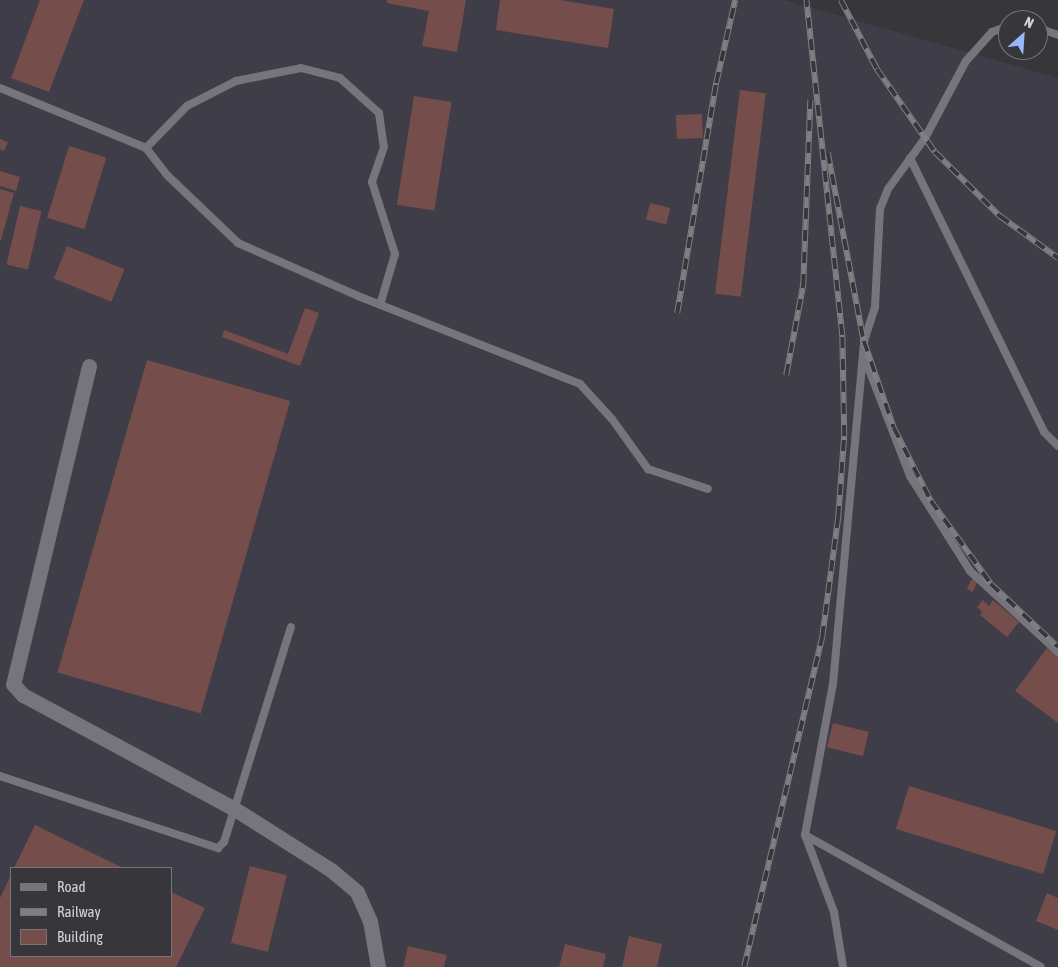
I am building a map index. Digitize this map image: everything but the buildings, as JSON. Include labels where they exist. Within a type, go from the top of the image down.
[{"type":"street","points":[[89,366],[14,684],[23,695],[233,808],[332,870],[357,892],[370,920],[378,967]]},
{"type":"lane","points":[[843,967],[834,912],[805,835],[833,684],[863,352],[875,308],[880,209],[888,189],[910,158],[979,43],[992,32],[998,30]]},
{"type":"lane","points":[[146,148],[187,106],[236,81],[301,68],[340,78],[379,113],[384,147],[372,182],[394,254],[380,306]]},
{"type":"lane","points":[[0,88],[146,148],[168,176],[238,243],[380,306],[580,384],[612,420],[648,468],[708,489]]},
{"type":"lane","points":[[910,158],[1044,432],[1058,446]]},
{"type":"lane","points":[[863,352],[910,476],[970,571],[1058,652]]},
{"type":"lane","points":[[0,776],[209,848],[218,848],[224,842],[233,808],[291,627]]},
{"type":"lane","points":[[805,835],[1041,967]]},
{"type":"shaded area","points":[[0,0],[784,0],[1058,78],[1058,967],[0,967]]},
{"type":"railway","points":[[677,313],[716,83],[735,0]]},
{"type":"railway","points":[[744,967],[822,637],[838,517],[844,436],[842,335],[806,0]]},
{"type":"railway","points":[[841,0],[877,69],[935,152],[1000,216],[1058,258]]},
{"type":"railway","points":[[786,375],[803,285],[810,100]]},
{"type":"railway","points":[[828,153],[864,341],[894,428],[931,501],[991,584],[1058,647]]}]
